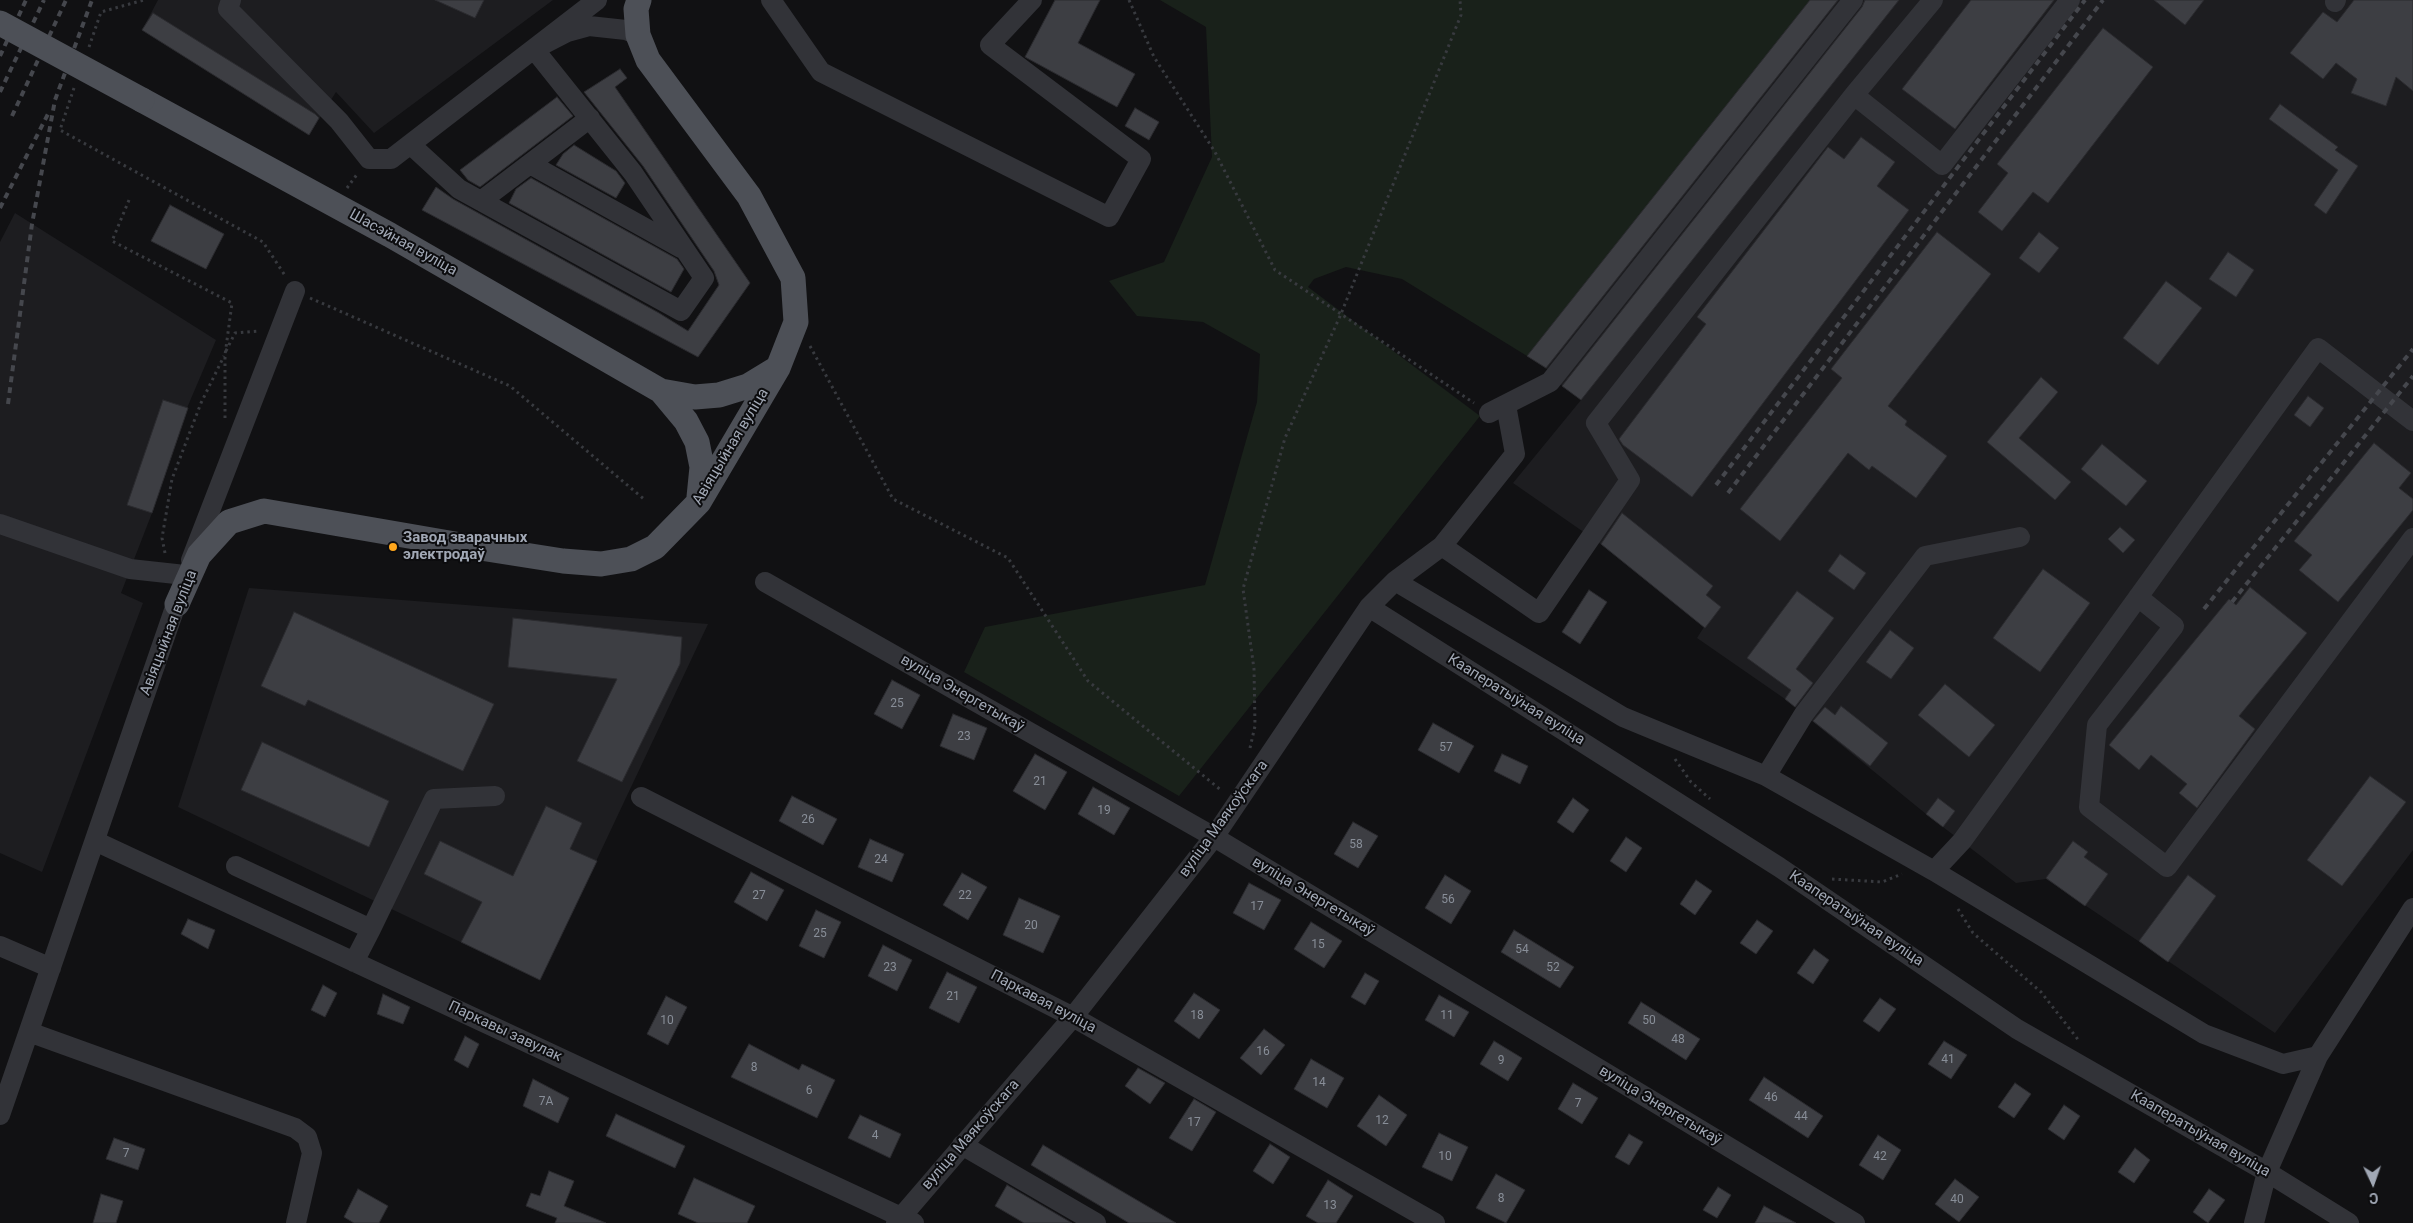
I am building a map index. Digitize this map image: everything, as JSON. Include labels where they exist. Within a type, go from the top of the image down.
[{"type":"main road","name":"Авіяцыйная вуліца","points":[[178,604],[199,554],[229,522],[264,511],[563,561],[601,564],[631,559],[655,547],[699,502],[778,368],[796,319],[793,278],[749,196],[648,60],[638,35],[636,9],[639,0]]},
{"type":"main road","name":"Шасэйная вуліца","points":[[0,24],[390,235],[661,390]]},
{"type":"main road","points":[[661,390],[695,398],[719,395],[748,386],[778,368]]},
{"type":"main road","points":[[661,390],[686,421],[698,442],[702,467],[699,502]]},
{"type":"street","points":[[231,0],[228,9],[339,121],[369,159],[391,159],[597,0]]},
{"type":"street","points":[[771,0],[821,72],[1109,217],[1141,159],[990,45],[1032,0]]},
{"type":"street","points":[[1497,409],[1550,382],[1853,0]]},
{"type":"street","points":[[1442,546],[1539,613],[1630,480],[1596,423],[1854,95],[1933,0]]},
{"type":"street","points":[[1854,95],[1942,165],[2070,0]]},
{"type":"street","points":[[534,49],[567,32],[588,26],[626,30],[638,35]]},
{"type":"street","points":[[411,145],[459,188],[681,311],[704,278],[633,173],[534,49]]},
{"type":"street","points":[[481,201],[590,118]]},
{"type":"street","points":[[530,164],[685,250]]},
{"type":"street","points":[[178,604],[177,574],[295,291]]},
{"type":"street","points":[[1928,868],[1962,841],[2318,348],[2413,421]]},
{"type":"street","name":"вуліца Маякоўскага","points":[[903,1221],[962,1145],[1074,1017],[1214,837],[1369,608],[1395,581],[1442,546],[1515,454],[1497,409]]},
{"type":"street","points":[[0,524],[130,569],[177,574]]},
{"type":"street","points":[[1766,776],[1804,714],[1926,556],[2020,537]]},
{"type":"street","points":[[2138,597],[2174,626],[2097,725],[2089,807],[2167,867],[2413,538]]},
{"type":"street","points":[[1395,581],[1623,717],[1766,776],[1928,868],[2204,1034],[2283,1064],[2318,1056]]},
{"type":"street","name":"вуліца Энергетыкаў","points":[[765,582],[1214,837],[1843,1220]]},
{"type":"street","name":"Авіяцыйная вуліца","points":[[0,1114],[178,604]]},
{"type":"street","name":"Кааператыўная вуліца","points":[[1369,608],[1779,867],[2018,1029],[2267,1172],[2349,1223]]},
{"type":"street","points":[[354,962],[434,799],[495,796]]},
{"type":"street","name":"Паркавая вуліца","points":[[641,797],[1074,1017],[1435,1223]]},
{"type":"street","name":"Паркавы завулак","points":[[95,841],[903,1221]]},
{"type":"street","points":[[236,866],[371,929]]},
{"type":"street","points":[[2254,1223],[2267,1172],[2318,1056],[2413,908]]},
{"type":"street","points":[[0,946],[51,968]]},
{"type":"street","points":[[28,1032],[295,1128],[307,1137],[312,1154],[296,1223]]},
{"type":"street","points":[[962,1145],[1096,1223]]},
{"type":"path","points":[[88,48],[101,12],[144,0]]},
{"type":"path","points":[[1129,0],[1154,57],[1215,152],[1275,270],[1340,314],[1497,409]]},
{"type":"path","points":[[1249,755],[1255,726],[1254,669],[1243,589],[1285,438],[1340,314],[1461,15],[1460,0]]},
{"type":"path","points":[[76,84],[60,130],[264,242],[295,291],[510,386],[645,500]]},
{"type":"path","points":[[344,193],[369,159]]},
{"type":"path","points":[[129,200],[112,241],[232,303],[225,355],[225,422]]},
{"type":"path","points":[[796,319],[893,499],[1008,558],[1088,682],[1237,803]]},
{"type":"path","points":[[177,574],[162,538],[172,479],[202,403],[235,333],[280,329]]},
{"type":"path","points":[[1654,730],[1691,782],[1717,804]]},
{"type":"path","points":[[1829,879],[1882,882],[1928,868]]},
{"type":"path","points":[[1954,902],[1973,932],[2041,992],[2083,1045]]},
{"type":"shaded area","points":[[158,0],[553,0],[374,133],[336,92],[309,135],[142,30]]},
{"type":"shaded area","points":[[1160,0],[1825,0],[1540,364],[1402,279],[1346,267],[1314,279],[1308,287],[1480,416],[1179,796],[964,672],[985,627],[1205,585],[1257,402],[1260,354],[1203,322],[1137,316],[1109,281],[1164,262],[1212,157],[1206,27]]},
{"type":"shaded area","points":[[1810,0],[2413,0],[2413,850],[2275,1033],[2046,879],[2016,883],[1926,814],[1785,699],[1697,638],[1704,627],[1598,542],[1513,483],[1581,400],[1560,384],[1548,370],[1527,356]]},
{"type":"shaded area","points":[[15,213],[216,340],[187,408],[152,513],[121,593],[143,603],[42,872],[0,853],[0,242]]},
{"type":"shaded area","points":[[249,588],[708,624],[540,980],[178,807]]},
{"type":"building","points":[[435,0],[484,0],[475,18]]},
{"type":"building","points":[[1055,0],[1100,0],[1078,43],[1135,74],[1117,107],[1025,57]]},
{"type":"building","points":[[1810,0],[1838,0],[1546,368],[1527,356]]},
{"type":"building","points":[[1865,0],[1899,0],[1581,400],[1562,386],[1862,7]]},
{"type":"building","points":[[1971,0],[2054,0],[1955,129],[1902,89]]},
{"type":"building","points":[[2154,0],[2204,0],[2185,25]]},
{"type":"building","points":[[2354,0],[2413,0],[2413,91],[2396,77],[2386,106],[2351,93],[2357,79],[2336,63],[2323,79],[2290,53],[2323,12],[2337,22]]},
{"type":"building","points":[[153,13],[315,114],[319,118],[309,135],[142,30]]},
{"type":"building","points":[[2103,28],[2153,67],[2048,203],[2033,192],[2002,231],[1978,212],[2008,173],[1997,164]]},
{"type":"building","points":[[620,69],[627,78],[615,87],[750,283],[698,357],[422,210],[436,187],[453,199],[688,331],[719,285],[714,271],[643,166],[584,92]]},
{"type":"building","points":[[557,97],[573,116],[480,187],[468,180],[460,170]]},
{"type":"building","points":[[2280,104],[2338,147],[2335,150],[2358,166],[2326,214],[2314,205],[2338,170],[2269,119]]},
{"type":"building","points":[[1135,108],[1159,122],[1149,140],[1125,126]]},
{"type":"building","points":[[1861,137],[1895,162],[1877,186],[1909,210],[1692,497],[1623,445],[1619,439],[1706,324],[1697,317],[1828,147],[1844,159]]},
{"type":"building","points":[[574,145],[616,171],[625,183],[616,198],[556,165],[563,154]]},
{"type":"building","points":[[531,178],[677,259],[684,269],[671,292],[509,203],[516,189]]},
{"type":"building","points":[[170,205],[224,234],[206,269],[151,241]]},
{"type":"building","points":[[1937,232],[1991,274],[1888,406],[1907,421],[1905,425],[1947,456],[1916,498],[1872,466],[1869,470],[1848,453],[1780,541],[1740,509],[1842,378],[1831,369]]},
{"type":"building","points":[[2039,232],[2059,248],[2039,273],[2019,258]]},
{"type":"building","points":[[2228,252],[2254,270],[2236,297],[2209,279]]},
{"type":"building","points":[[2166,281],[2202,308],[2158,365],[2123,338]]},
{"type":"building","points":[[2041,377],[2058,392],[2019,438],[2071,482],[2055,500],[1987,442]]},
{"type":"building","points":[[2308,396],[2324,408],[2310,427],[2294,415]]},
{"type":"building","points":[[163,400],[188,408],[152,513],[127,505]]},
{"type":"building","points":[[2374,443],[2411,473],[2399,488],[2413,499],[2413,510],[2338,602],[2299,570],[2312,555],[2294,541]]},
{"type":"building","points":[[2102,444],[2147,481],[2126,506],[2081,469]]},
{"type":"building","points":[[1622,513],[1713,586],[1706,595],[1721,607],[1705,628],[1601,544]]},
{"type":"building","points":[[2120,527],[2135,540],[2123,553],[2108,539]]},
{"type":"building","points":[[1840,554],[1866,573],[1854,590],[1828,571]]},
{"type":"building","points":[[2043,569],[2090,603],[2040,672],[1993,638]]},
{"type":"building","points":[[2250,587],[2307,633],[2239,716],[2255,729],[2197,808],[2179,793],[2187,784],[2151,755],[2139,770],[2109,745],[2229,599],[2236,605]]},
{"type":"building","points":[[1589,590],[1607,602],[1580,644],[1562,632]]},
{"type":"building","points":[[1797,591],[1834,618],[1796,669],[1813,683],[1795,707],[1785,699],[1791,690],[1747,658]]},
{"type":"building","points":[[294,612],[494,704],[463,771],[308,700],[305,706],[261,686]]},
{"type":"building","points":[[513,618],[682,637],[680,664],[622,782],[577,761],[617,679],[508,667]]},
{"type":"building","points":[[1890,630],[1914,648],[1891,679],[1866,662]]},
{"type":"building","points":[[892,680],[920,695],[902,729],[874,714]]},
{"type":"building","points":[[1945,684],[1995,725],[1969,757],[1918,715]]},
{"type":"building","points":[[1841,706],[1888,743],[1870,766],[1813,721],[1825,707],[1835,715]]},
{"type":"building","points":[[953,714],[987,728],[974,760],[940,746]]},
{"type":"building","points":[[1433,723],[1474,746],[1459,773],[1418,750]]},
{"type":"building","points":[[262,742],[389,801],[369,847],[241,790]]},
{"type":"building","points":[[1035,754],[1067,772],[1045,810],[1013,791]]},
{"type":"building","points":[[1502,754],[1528,766],[1520,784],[1494,771]]},
{"type":"building","points":[[2370,776],[2406,802],[2342,886],[2307,860]]},
{"type":"building","points":[[1093,787],[1130,808],[1114,835],[1078,814]]},
{"type":"building","points":[[792,796],[837,819],[823,845],[779,821]]},
{"type":"building","points":[[1573,798],[1589,810],[1573,833],[1557,822]]},
{"type":"building","points":[[1938,798],[1955,811],[1943,827],[1926,814]]},
{"type":"building","points":[[546,806],[582,823],[570,849],[597,861],[540,980],[461,942],[482,902],[424,874],[440,841],[513,876]]},
{"type":"building","points":[[1353,822],[1378,836],[1358,868],[1334,854]]},
{"type":"building","points":[[1626,837],[1642,848],[1626,872],[1610,861]]},
{"type":"building","points":[[870,839],[904,854],[892,882],[858,867]]},
{"type":"building","points":[[2073,841],[2088,852],[2084,857],[2108,874],[2085,906],[2046,878]]},
{"type":"building","points":[[751,872],[784,890],[767,921],[734,902]]},
{"type":"building","points":[[962,873],[987,887],[968,920],[943,905]]},
{"type":"building","points":[[1445,875],[1471,891],[1451,924],[1425,908]]},
{"type":"building","points":[[2188,875],[2216,896],[2168,962],[2139,941]]},
{"type":"building","points":[[1696,880],[1712,891],[1695,915],[1680,904]]},
{"type":"building","points":[[1249,883],[1281,900],[1264,930],[1233,913]]},
{"type":"building","points":[[1019,898],[1060,916],[1043,953],[1003,935]]},
{"type":"building","points":[[816,910],[841,922],[824,958],[799,946]]},
{"type":"building","points":[[188,919],[215,930],[208,949],[181,934]]},
{"type":"building","points":[[1757,920],[1773,931],[1756,954],[1740,943]]},
{"type":"building","points":[[1311,922],[1342,941],[1324,968],[1294,949]]},
{"type":"building","points":[[1514,930],[1574,967],[1560,988],[1501,952]]},
{"type":"building","points":[[883,945],[912,960],[897,991],[868,976]]},
{"type":"building","points":[[1814,949],[1829,960],[1813,984],[1797,973]]},
{"type":"building","points":[[947,972],[977,987],[959,1023],[929,1008]]},
{"type":"building","points":[[1365,973],[1379,981],[1365,1005],[1351,997]]},
{"type":"building","points":[[323,985],[337,993],[325,1017],[311,1010]]},
{"type":"building","points":[[1194,993],[1220,1010],[1199,1039],[1174,1021]]},
{"type":"building","points":[[383,994],[410,1007],[403,1024],[377,1014]]},
{"type":"building","points":[[1439,995],[1469,1012],[1454,1037],[1425,1020]]},
{"type":"building","points":[[666,996],[687,1007],[668,1045],[647,1034]]},
{"type":"building","points":[[1880,998],[1896,1009],[1879,1032],[1863,1021]]},
{"type":"building","points":[[1641,1002],[1700,1039],[1686,1060],[1628,1023]]},
{"type":"building","points":[[1264,1029],[1285,1045],[1261,1075],[1240,1058]]},
{"type":"building","points":[[465,1036],[479,1044],[468,1068],[454,1060]]},
{"type":"building","points":[[1494,1041],[1522,1058],[1508,1081],[1480,1064]]},
{"type":"building","points":[[1944,1041],[1967,1055],[1951,1079],[1928,1064]]},
{"type":"building","points":[[749,1044],[799,1070],[802,1064],[835,1080],[817,1118],[731,1077]]},
{"type":"building","points":[[1311,1059],[1344,1078],[1327,1108],[1294,1089]]},
{"type":"building","points":[[1138,1068],[1165,1083],[1150,1104],[1125,1086]]},
{"type":"building","points":[[1764,1077],[1823,1116],[1808,1138],[1749,1100]]},
{"type":"building","points":[[533,1079],[569,1098],[558,1123],[523,1106]]},
{"type":"building","points":[[1573,1083],[1598,1098],[1582,1124],[1558,1109]]},
{"type":"building","points":[[2015,1083],[2031,1094],[2014,1118],[1998,1107]]},
{"type":"building","points":[[1379,1095],[1407,1115],[1386,1146],[1357,1126]]},
{"type":"building","points":[[1194,1099],[1216,1112],[1192,1151],[1169,1138]]},
{"type":"building","points":[[2064,1105],[2080,1116],[2064,1140],[2048,1129]]},
{"type":"building","points":[[616,1114],[685,1146],[675,1168],[606,1136]]},
{"type":"building","points":[[860,1115],[901,1134],[890,1158],[848,1138]]},
{"type":"building","points":[[1439,1133],[1468,1147],[1452,1181],[1422,1167]]},
{"type":"building","points":[[1629,1134],[1643,1142],[1629,1165],[1615,1157]]},
{"type":"building","points":[[1878,1135],[1901,1150],[1883,1180],[1859,1165]]},
{"type":"building","points":[[114,1138],[145,1149],[138,1170],[106,1159]]},
{"type":"building","points":[[1270,1144],[1290,1157],[1273,1184],[1253,1171]]},
{"type":"building","points":[[1043,1145],[1176,1223],[1129,1223],[1031,1165]]},
{"type":"building","points":[[2135,1148],[2150,1160],[2134,1183],[2118,1172]]},
{"type":"building","points":[[549,1171],[574,1181],[564,1206],[606,1223],[555,1223],[557,1218],[526,1206],[531,1193],[540,1196]]},
{"type":"building","points":[[1496,1174],[1525,1190],[1506,1223],[1476,1208]]},
{"type":"building","points":[[694,1178],[755,1206],[747,1223],[698,1223],[678,1214]]},
{"type":"building","points":[[1955,1179],[1979,1197],[1959,1222],[1935,1204]]},
{"type":"building","points":[[1328,1180],[1353,1196],[1336,1223],[1318,1223],[1306,1216]]},
{"type":"building","points":[[1007,1185],[1072,1223],[1024,1223],[995,1206]]},
{"type":"building","points":[[1718,1187],[1731,1195],[1717,1218],[1703,1210]]},
{"type":"building","points":[[358,1189],[388,1206],[379,1223],[354,1223],[344,1217]]},
{"type":"building","points":[[2209,1189],[2225,1200],[2208,1223],[2193,1212]]},
{"type":"building","points":[[101,1194],[123,1201],[116,1223],[93,1223]]},
{"type":"building","points":[[1764,1206],[1796,1223],[1755,1223]]},
{"type":"railway","points":[[0,56],[26,0]]},
{"type":"railway","points":[[0,92],[44,0]]},
{"type":"railway","points":[[12,116],[66,0]]},
{"type":"railway","points":[[8,404],[32,224],[55,100],[92,0]]},
{"type":"railway","points":[[1716,485],[2085,0]]},
{"type":"railway","points":[[1728,493],[2103,0]]},
{"type":"railway","points":[[0,208],[49,112]]},
{"type":"railway","points":[[2204,609],[2413,349]]},
{"type":"railway","points":[[2232,602],[2413,376]]},
{"type":"place","name":"Завод зварачных электродаў","points":[[393,547]]}]
